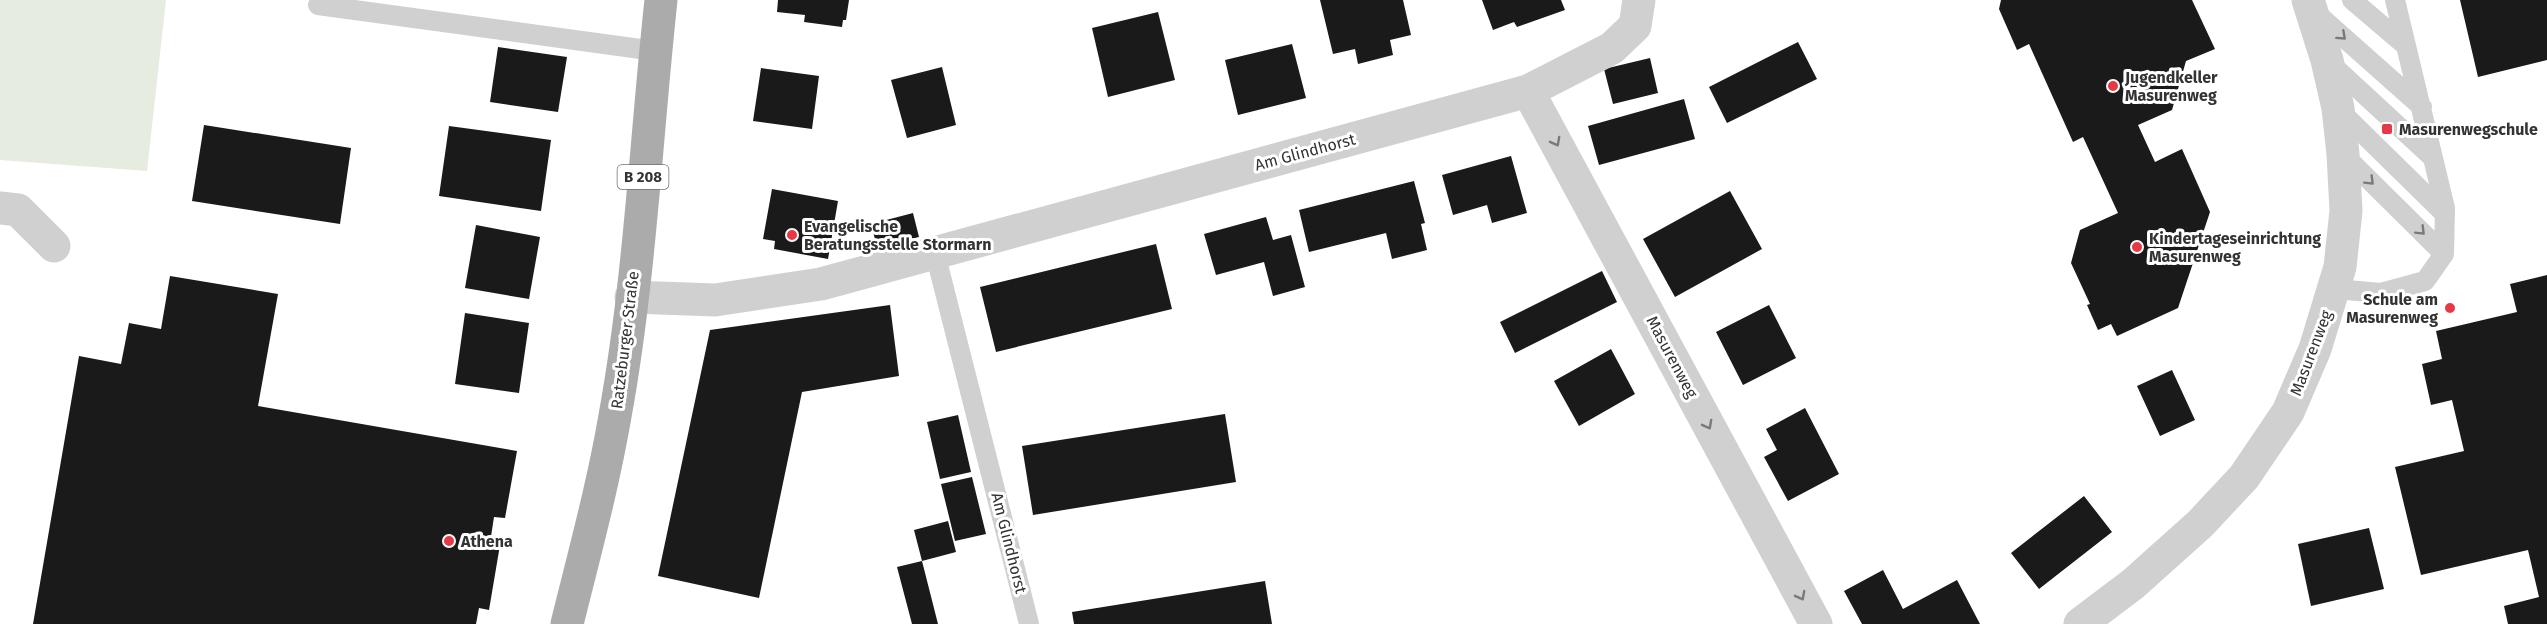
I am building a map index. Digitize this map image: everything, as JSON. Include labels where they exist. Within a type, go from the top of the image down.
[{"type":"main road","name":"Ratzeburger Straße","points":[[567,624],[616,414],[632,297],[661,0]]},
{"type":"street","name":"Am Glindhorst","points":[[632,297],[715,300],[821,284],[1528,91],[1612,48],[1635,26],[1640,0]]},
{"type":"street","name":"Masurenweg","points":[[2080,624],[2133,584],[2200,524],[2244,477],[2288,412],[2314,349],[2335,289],[2340,267],[2346,211],[2338,108],[2327,60],[2309,4]]},
{"type":"street","name":"Masurenweg","points":[[1528,91],[1816,624]]},
{"type":"street","points":[[0,208],[18,210],[54,246]]},
{"type":"lane","points":[[2352,0],[2406,46]]},
{"type":"lane","points":[[2335,289],[2382,292],[2424,281],[2444,254],[2445,214],[2422,107],[2395,0]]},
{"type":"lane","points":[[2309,4],[2422,107]]},
{"type":"lane","points":[[318,5],[655,51]]},
{"type":"lane","points":[[2327,60],[2433,158]]},
{"type":"lane","points":[[2338,108],[2445,214]]},
{"type":"lane","points":[[2343,154],[2444,254]]},
{"type":"lane","name":"Am Glindhorst","points":[[935,253],[1029,624]]},
{"type":"shaded area","points":[[0,0],[166,0],[147,171],[0,160]]},
{"type":"building","points":[[778,0],[849,0],[846,20],[843,20],[842,27],[804,22],[805,15],[777,12]]},
{"type":"building","points":[[1320,0],[1403,0],[1411,35],[1390,40],[1393,55],[1358,64],[1355,49],[1333,54]]},
{"type":"building","points":[[1482,0],[1561,0],[1565,10],[1517,27],[1514,22],[1493,30]]},
{"type":"building","points":[[2001,0],[2192,0],[2215,49],[2186,61],[2172,110],[2138,125],[2155,162],[2182,149],[2210,212],[2178,308],[2117,336],[2111,324],[2098,330],[2087,305],[2090,304],[2071,263],[2080,230],[2118,213],[2083,137],[2073,142],[2029,44],[2017,50],[1999,9]]},
{"type":"building","points":[[2460,0],[2547,0],[2547,60],[2478,77]]},
{"type":"building","points":[[1158,12],[1175,80],[1108,97],[1092,28]]},
{"type":"building","points":[[1798,42],[1817,79],[1727,123],[1709,87]]},
{"type":"building","points":[[1292,44],[1306,98],[1238,115],[1225,60]]},
{"type":"building","points":[[498,47],[567,57],[558,112],[490,102]]},
{"type":"building","points":[[1650,58],[1658,93],[1613,104],[1604,69]]},
{"type":"building","points":[[942,67],[956,125],[907,138],[891,80]]},
{"type":"building","points":[[761,68],[819,76],[812,129],[753,121]]},
{"type":"building","points":[[1684,99],[1695,139],[1599,165],[1588,126]]},
{"type":"building","points":[[204,125],[351,148],[340,224],[192,201]]},
{"type":"building","points":[[449,126],[551,140],[541,211],[439,196]]},
{"type":"building","points":[[1511,156],[1527,213],[1492,223],[1487,205],[1453,215],[1442,175]]},
{"type":"building","points":[[1414,181],[1425,223],[1421,224],[1427,250],[1392,259],[1386,233],[1309,252],[1299,210]]},
{"type":"building","points":[[772,189],[838,201],[828,259],[774,249],[775,241],[763,239]]},
{"type":"building","points":[[1730,191],[1762,249],[1675,297],[1643,239]]},
{"type":"building","points":[[913,213],[919,237],[877,247],[871,224]]},
{"type":"building","points":[[1266,217],[1273,240],[1291,235],[1305,287],[1273,296],[1264,262],[1216,275],[1204,234]]},
{"type":"building","points":[[476,225],[540,237],[529,299],[465,288]]},
{"type":"building","points":[[1156,244],[1172,309],[996,352],[980,287]]},
{"type":"building","points":[[1602,271],[1617,302],[1515,353],[1500,322]]},
{"type":"building","points":[[2547,275],[2547,624],[2508,624],[2504,606],[2539,597],[2528,550],[2421,575],[2395,467],[2464,451],[2452,400],[2431,405],[2422,364],[2442,359],[2436,331],[2517,312],[2510,284]]},
{"type":"building","points":[[170,276],[278,294],[258,406],[517,451],[505,518],[494,517],[490,543],[500,545],[489,610],[479,608],[476,624],[33,624],[79,356],[121,364],[129,323],[161,329]]},
{"type":"building","points":[[890,305],[899,376],[802,392],[759,598],[658,576],[710,330]]},
{"type":"building","points":[[1769,305],[1796,358],[1743,385],[1716,332]]},
{"type":"building","points":[[465,313],[529,323],[519,393],[455,384]]},
{"type":"building","points":[[1611,349],[1635,394],[1579,426],[1554,381]]},
{"type":"building","points":[[2172,370],[2195,420],[2160,436],[2137,386]]},
{"type":"building","points":[[1805,408],[1839,474],[1788,501],[1764,457],[1777,450],[1766,429]]},
{"type":"building","points":[[1225,414],[1236,482],[1033,515],[1022,446]]},
{"type":"building","points":[[958,415],[971,472],[940,479],[927,422]]},
{"type":"building","points":[[972,477],[986,534],[955,541],[941,484]]},
{"type":"building","points":[[2084,496],[2112,532],[2039,589],[2011,553]]},
{"type":"building","points":[[948,521],[956,552],[922,561],[914,530]]},
{"type":"building","points":[[2369,528],[2384,589],[2311,606],[2298,544]]},
{"type":"building","points":[[922,561],[938,624],[912,624],[897,567]]},
{"type":"building","points":[[1883,570],[1903,609],[1957,580],[1980,624],[1862,624],[1844,591]]},
{"type":"building","points":[[1265,581],[1272,624],[1074,624],[1072,612]]},
{"type":"place","name":"Jugendkeller Masurenweg","points":[[2113,86]]},
{"type":"place","name":"Masurenwegschule","points":[[2387,129]]},
{"type":"place","name":"Evangelische Beratungsstelle Stormarn","points":[[792,235]]},
{"type":"place","name":"Kindertageseinrichtung Masurenweg","points":[[2137,247]]},
{"type":"place","name":"Schule am Masurenweg","points":[[2450,308]]},
{"type":"place","name":"Athena","points":[[449,541]]}]
